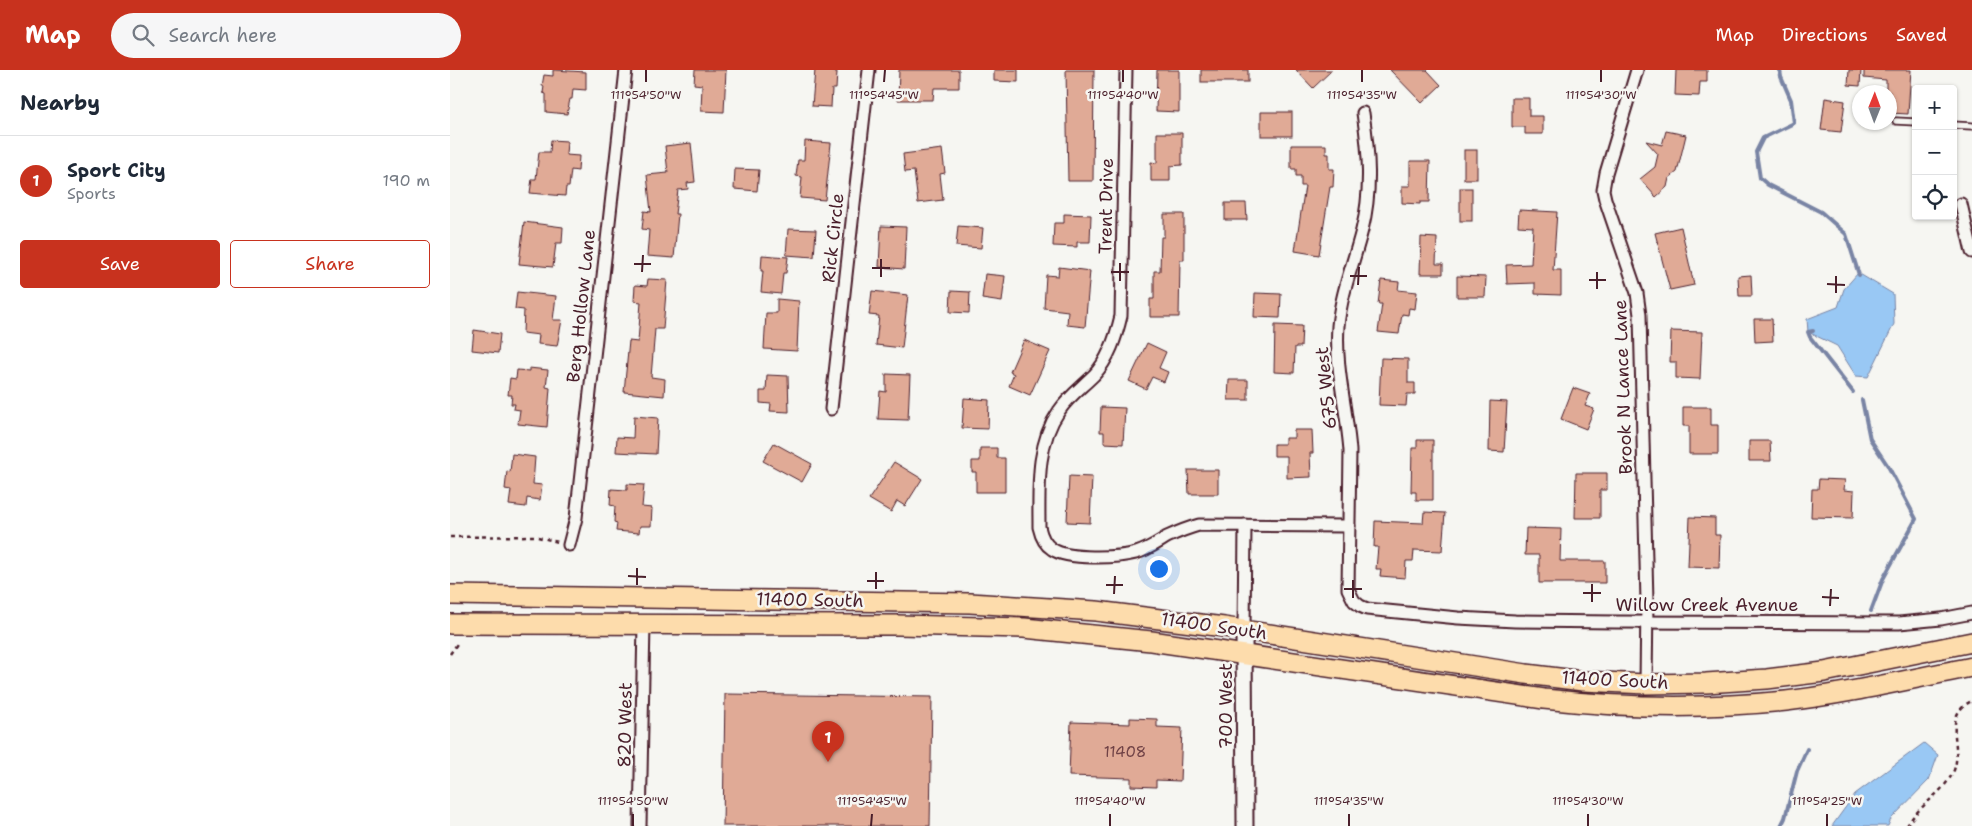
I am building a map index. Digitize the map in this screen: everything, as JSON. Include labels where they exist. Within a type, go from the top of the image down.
[{"type":"main road","name":"11400 South","points":[[450,595],[970,603],[1096,612],[1244,630],[1526,674],[1583,681],[1646,684],[1767,679],[1824,672],[1972,642]]},
{"type":"main road","name":"11400 South","points":[[455,631],[644,624],[898,625],[1024,628],[1151,641],[1544,699],[1648,707],[1696,707],[1786,701],[1972,667]]},
{"type":"street","name":"Rick Circle","points":[[831,409],[869,70]]},
{"type":"street","name":"Trent Drive","points":[[1126,70],[1121,316],[1114,340],[1104,362],[1095,374],[1067,400],[1050,428],[1040,466],[1039,527],[1041,535],[1051,549],[1060,553],[1115,556],[1136,553],[1182,530],[1199,525],[1349,526]]},
{"type":"street","name":"Brook N Lance Lane","points":[[1637,70],[1606,173],[1603,190],[1639,304],[1646,684]]},
{"type":"street","name":"Berg Hollow Lane","points":[[569,545],[576,518],[624,71]]},
{"type":"street","name":"675 West","points":[[1354,601],[1348,589],[1350,451],[1349,430],[1338,367],[1338,333],[1343,297],[1362,229],[1369,189],[1369,148],[1363,113]]},
{"type":"street","points":[[1961,204],[1972,252]]},
{"type":"street","name":"700 West","points":[[1245,525],[1245,826]]},
{"type":"street","name":"Willow Creek Avenue","points":[[1354,601],[1360,606],[1375,610],[1514,621],[1899,623],[1972,614]]},
{"type":"street","name":"820 West","points":[[640,826],[644,624]]},
{"type":"lane","points":[[1897,121],[1912,122]]},
{"type":"lane","points":[[1957,124],[1972,126]]},
{"type":"path","points":[[450,537],[534,536],[569,545]]},
{"type":"path","points":[[450,654],[455,631]]},
{"type":"path","points":[[1907,826],[1946,785],[1954,769],[1957,753],[1954,732],[1956,716],[1967,703],[1972,701]]},
{"type":"water","points":[[1858,273],[1893,294],[1894,324],[1868,377],[1856,376],[1837,346],[1808,332],[1807,319],[1838,307],[1844,289]]},
{"type":"water","points":[[1924,743],[1938,755],[1929,780],[1891,819],[1888,826],[1832,826],[1855,794]]},
{"type":"building","points":[[553,70],[586,72],[586,90],[573,89],[567,114],[546,112],[546,94],[543,93],[544,86],[542,86],[544,75],[553,76]]},
{"type":"building","points":[[695,70],[726,70],[724,112],[701,111],[702,85],[694,84]]},
{"type":"building","points":[[815,70],[832,70],[832,72],[837,72],[836,89],[832,89],[831,107],[812,106]]},
{"type":"building","points":[[899,70],[959,70],[959,88],[934,88],[933,100],[898,100]]},
{"type":"building","points":[[994,70],[1018,70],[1018,82],[994,81]]},
{"type":"building","points":[[1066,70],[1094,70],[1093,181],[1068,181]]},
{"type":"building","points":[[1157,70],[1179,70],[1179,112],[1156,111]]},
{"type":"building","points":[[1201,70],[1248,70],[1248,82],[1201,82]]},
{"type":"building","points":[[1296,70],[1332,70],[1313,88]]},
{"type":"building","points":[[1390,70],[1427,70],[1441,85],[1422,103]]},
{"type":"building","points":[[1676,70],[1707,70],[1707,82],[1700,82],[1699,96],[1675,95]]},
{"type":"building","points":[[1849,70],[1861,70],[1860,85],[1848,85]]},
{"type":"building","points":[[1864,70],[1911,70],[1908,114],[1897,113],[1897,85],[1886,85],[1886,80],[1864,78]]},
{"type":"building","points":[[1512,98],[1529,98],[1529,116],[1543,116],[1543,134],[1525,134],[1525,127],[1512,127]]},
{"type":"building","points":[[1825,98],[1845,101],[1841,132],[1821,130]]},
{"type":"building","points":[[1261,112],[1292,112],[1292,136],[1261,136]]},
{"type":"building","points":[[1666,131],[1686,135],[1677,172],[1669,178],[1667,187],[1656,197],[1640,179],[1655,167],[1658,154],[1646,141],[1662,145]]},
{"type":"building","points":[[1157,133],[1182,133],[1182,165],[1170,166],[1170,181],[1151,181],[1151,162],[1157,163]]},
{"type":"building","points":[[551,140],[567,141],[566,155],[579,156],[578,171],[571,170],[569,187],[566,187],[565,196],[530,193],[532,179],[536,179],[539,152],[550,152]]},
{"type":"building","points":[[805,141],[831,143],[825,200],[800,198],[802,177],[796,176],[798,160],[804,160]]},
{"type":"building","points":[[691,143],[695,182],[687,183],[688,189],[678,190],[675,214],[678,214],[674,258],[647,256],[649,230],[642,229],[644,211],[651,212],[647,175],[668,173],[665,146]]},
{"type":"building","points":[[1291,145],[1326,145],[1326,154],[1329,154],[1329,169],[1334,169],[1333,187],[1330,187],[1319,255],[1295,251],[1305,186],[1301,186],[1301,176],[1296,176],[1296,169],[1291,169]]},
{"type":"building","points":[[942,149],[945,173],[940,174],[943,200],[918,203],[914,171],[905,172],[903,154]]},
{"type":"building","points":[[1464,150],[1477,150],[1477,179],[1464,179]]},
{"type":"building","points":[[1410,161],[1430,161],[1429,202],[1420,202],[1420,204],[1402,203],[1402,186],[1410,186]]},
{"type":"building","points":[[735,169],[759,170],[757,191],[734,189]]},
{"type":"building","points":[[1460,188],[1472,188],[1472,221],[1460,221]]},
{"type":"building","points":[[1225,203],[1246,203],[1247,220],[1225,220]]},
{"type":"building","points":[[1519,210],[1557,212],[1553,270],[1561,270],[1561,295],[1535,294],[1535,283],[1507,284],[1506,265],[1531,264],[1533,227],[1518,226]]},
{"type":"building","points":[[1064,214],[1091,215],[1090,242],[1077,242],[1077,247],[1053,246],[1054,223],[1064,223]]},
{"type":"building","points":[[1164,214],[1184,214],[1184,260],[1180,260],[1179,317],[1150,317],[1150,299],[1154,299],[1154,271],[1160,271],[1161,237],[1164,237]]},
{"type":"building","points":[[524,222],[563,227],[562,243],[556,243],[553,267],[519,264]]},
{"type":"building","points":[[881,226],[906,227],[904,269],[879,267]]},
{"type":"building","points":[[958,226],[983,228],[981,248],[956,246]]},
{"type":"building","points":[[1681,227],[1694,285],[1670,290],[1655,233]]},
{"type":"building","points":[[788,229],[816,230],[814,257],[786,255]]},
{"type":"building","points":[[1421,237],[1437,238],[1436,264],[1443,264],[1443,274],[1420,274]]},
{"type":"building","points":[[762,255],[788,257],[786,273],[783,273],[781,294],[761,292]]},
{"type":"building","points":[[1059,267],[1090,271],[1085,327],[1067,325],[1068,311],[1044,308],[1046,275],[1058,276]]},
{"type":"building","points":[[985,274],[1005,276],[1002,302],[982,299]]},
{"type":"building","points":[[1751,275],[1752,296],[1739,296],[1738,276]]},
{"type":"building","points":[[1457,276],[1486,277],[1485,297],[1457,297]]},
{"type":"building","points":[[648,279],[667,280],[663,329],[655,329],[651,377],[665,379],[664,396],[624,392],[629,341],[638,342],[641,302],[634,301],[635,285],[647,286]]},
{"type":"building","points":[[1381,280],[1399,282],[1398,290],[1417,292],[1415,309],[1409,308],[1408,315],[1402,314],[1399,334],[1378,332],[1382,304],[1378,304]]},
{"type":"building","points":[[872,291],[908,295],[902,348],[876,345],[879,316],[869,315]]},
{"type":"building","points":[[951,291],[970,292],[969,313],[950,312]]},
{"type":"building","points":[[517,292],[556,296],[553,320],[562,320],[557,346],[538,344],[539,335],[523,333],[524,310],[515,309]]},
{"type":"building","points":[[1255,293],[1281,294],[1280,318],[1254,317]]},
{"type":"building","points":[[777,299],[799,301],[797,351],[764,349],[766,313],[777,313]]},
{"type":"building","points":[[1754,319],[1772,319],[1773,341],[1755,342]]},
{"type":"building","points":[[1275,325],[1302,326],[1301,347],[1295,347],[1294,373],[1274,372]]},
{"type":"building","points":[[474,330],[500,334],[498,353],[472,350]]},
{"type":"building","points":[[1671,331],[1702,332],[1700,379],[1676,378],[1676,362],[1670,362]]},
{"type":"building","points":[[1024,340],[1050,351],[1030,395],[1009,386],[1014,374],[1010,372]]},
{"type":"building","points":[[1147,343],[1166,352],[1159,368],[1168,372],[1164,382],[1152,377],[1146,389],[1129,381]]},
{"type":"building","points":[[1381,358],[1408,359],[1408,383],[1415,383],[1415,394],[1407,394],[1406,406],[1379,405]]},
{"type":"building","points":[[529,368],[548,370],[546,387],[550,388],[547,427],[518,424],[520,410],[514,409],[515,404],[511,404],[512,395],[508,395],[510,378],[516,379],[517,370],[529,371]]},
{"type":"building","points":[[886,374],[910,375],[908,420],[878,419],[880,391],[886,392]]},
{"type":"building","points":[[767,375],[788,376],[789,412],[770,411],[771,404],[760,403],[760,391],[766,391]]},
{"type":"building","points":[[1229,380],[1248,380],[1248,400],[1228,400]]},
{"type":"building","points":[[1573,388],[1590,394],[1585,406],[1594,409],[1586,429],[1561,419]]},
{"type":"building","points":[[964,398],[989,400],[988,429],[962,428]]},
{"type":"building","points":[[1490,401],[1507,402],[1504,452],[1489,451]]},
{"type":"building","points":[[1101,407],[1125,408],[1123,444],[1104,443],[1104,432],[1100,432]]},
{"type":"building","points":[[1683,407],[1711,407],[1711,425],[1718,425],[1718,454],[1689,454],[1689,426],[1683,426]]},
{"type":"building","points":[[634,416],[658,418],[656,454],[616,452],[617,437],[633,438]]},
{"type":"building","points":[[1294,430],[1312,430],[1313,453],[1310,453],[1311,477],[1287,478],[1287,456],[1274,456],[1274,444],[1285,444],[1285,438],[1294,438]]},
{"type":"building","points":[[1417,440],[1433,440],[1433,500],[1416,500],[1416,492],[1411,492],[1412,448],[1417,448]]},
{"type":"building","points":[[1749,441],[1770,441],[1771,461],[1749,461]]},
{"type":"building","points":[[774,443],[812,464],[802,482],[763,461]]},
{"type":"building","points":[[980,448],[997,448],[997,458],[1005,458],[1005,492],[976,492],[976,472],[972,472],[972,461],[980,461]]},
{"type":"building","points":[[512,454],[535,457],[533,484],[542,485],[540,500],[527,498],[526,507],[509,505],[511,490],[505,489],[507,471],[510,472]]},
{"type":"building","points":[[894,462],[922,479],[905,506],[897,501],[891,512],[869,499]]},
{"type":"building","points":[[1188,470],[1218,470],[1218,494],[1189,494]]},
{"type":"building","points":[[1576,473],[1607,473],[1607,490],[1600,490],[1600,518],[1575,518]]},
{"type":"building","points":[[1069,476],[1092,477],[1090,523],[1067,522]]},
{"type":"building","points":[[1819,479],[1845,480],[1844,490],[1854,491],[1853,518],[1811,517],[1812,489],[1818,489]]},
{"type":"building","points":[[627,484],[644,485],[642,507],[652,508],[651,526],[640,526],[639,533],[616,531],[617,523],[614,522],[615,506],[610,505],[611,489],[627,490]]},
{"type":"building","points":[[1424,512],[1445,513],[1442,551],[1414,550],[1413,561],[1406,561],[1405,578],[1380,576],[1381,569],[1376,569],[1378,547],[1374,547],[1375,521],[1423,523]]},
{"type":"building","points":[[1690,517],[1715,518],[1715,535],[1720,535],[1719,568],[1688,567]]},
{"type":"building","points":[[1526,528],[1561,529],[1560,561],[1605,561],[1605,583],[1539,583],[1539,555],[1525,555]]},
{"type":"building","points":[[725,694],[932,697],[930,826],[723,826]]},
{"type":"building","points":[[1130,718],[1157,719],[1157,727],[1182,728],[1180,781],[1156,780],[1156,787],[1131,786],[1131,778],[1069,776],[1071,722],[1130,724]]},
{"type":"waterway","points":[[1780,70],[1791,100],[1794,123],[1763,138],[1756,152],[1760,178],[1768,185],[1821,212],[1846,234],[1859,275]]},
{"type":"waterway","points":[[1813,331],[1808,332],[1810,337],[1853,392]]},
{"type":"waterway","points":[[1862,400],[1870,439],[1888,466],[1916,519],[1883,579],[1871,611]]},
{"type":"waterway","points":[[1781,826],[1785,818],[1797,771],[1807,749]]},
{"type":"place","name":"Sport City","points":[[828,762]]}]
